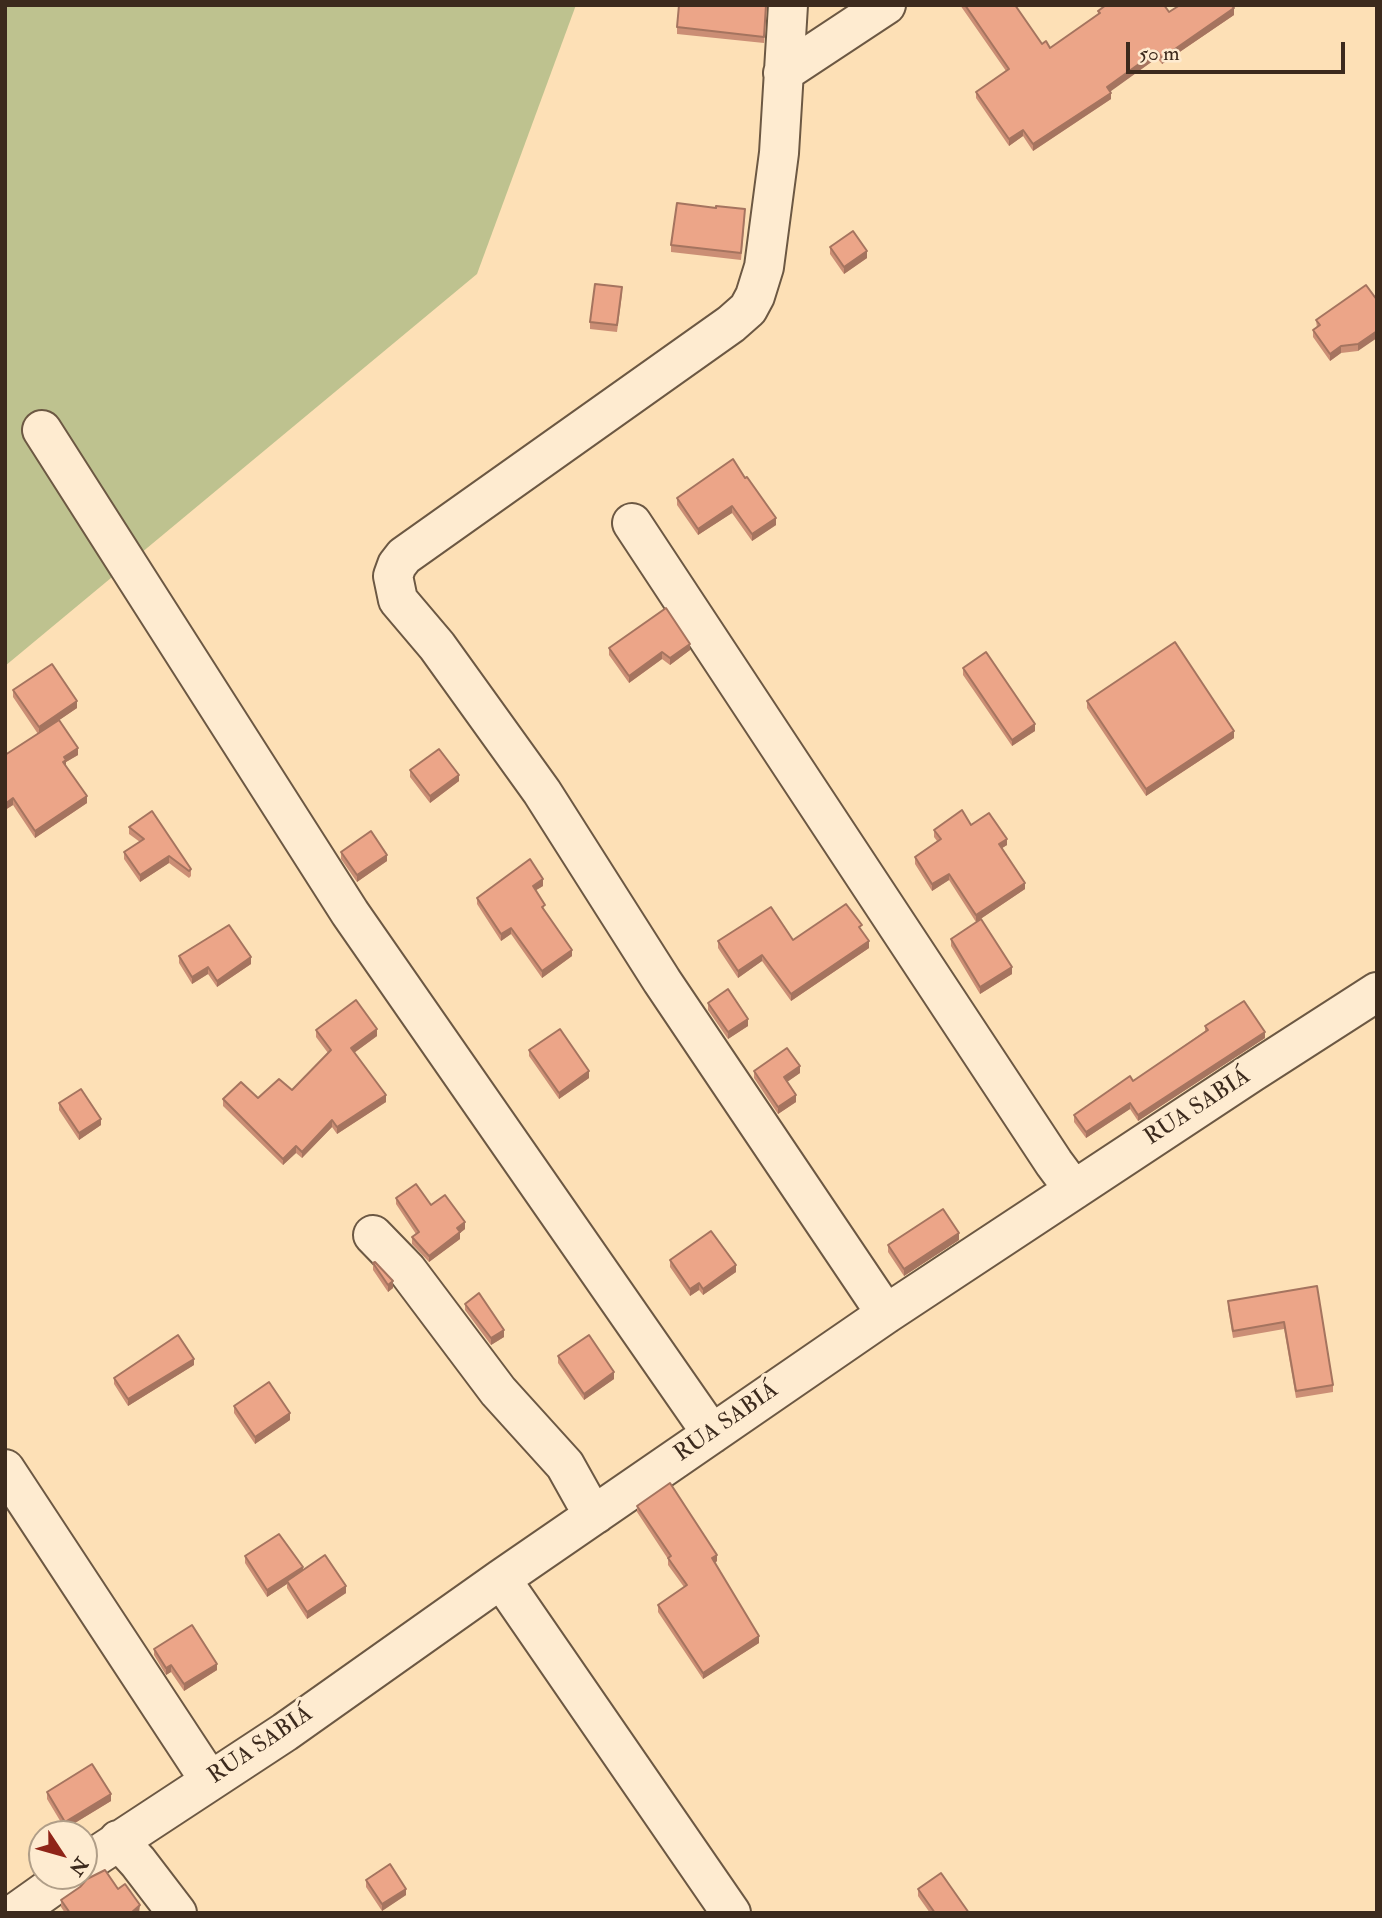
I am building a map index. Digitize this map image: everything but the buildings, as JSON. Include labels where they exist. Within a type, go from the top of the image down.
[{"type":"street","points":[[788,5],[779,153],[764,267],[748,309],[731,324],[404,556],[393,576],[398,600],[437,646],[542,792],[662,981],[886,1314]]},
{"type":"street","points":[[783,73],[886,5]]},
{"type":"street","points":[[42,430],[350,913],[712,1434]]},
{"type":"street","points":[[632,523],[1074,1190]]},
{"type":"street","name":"RUA SABIÁ","points":[[98,1854],[285,1732],[501,1579],[886,1314],[1377,992]]},
{"type":"street","points":[[373,1235],[407,1270],[498,1391],[565,1465],[584,1499],[596,1514]]},
{"type":"street","points":[[5,1469],[209,1781]]},
{"type":"street","points":[[501,1579],[732,1913]]},
{"type":"street","points":[[118,1840],[177,1913]]},
{"type":"street","points":[[15,1913],[47,1890]]},
{"type":"green space","points":[[5,5],[576,5],[477,274],[5,666]]}]
